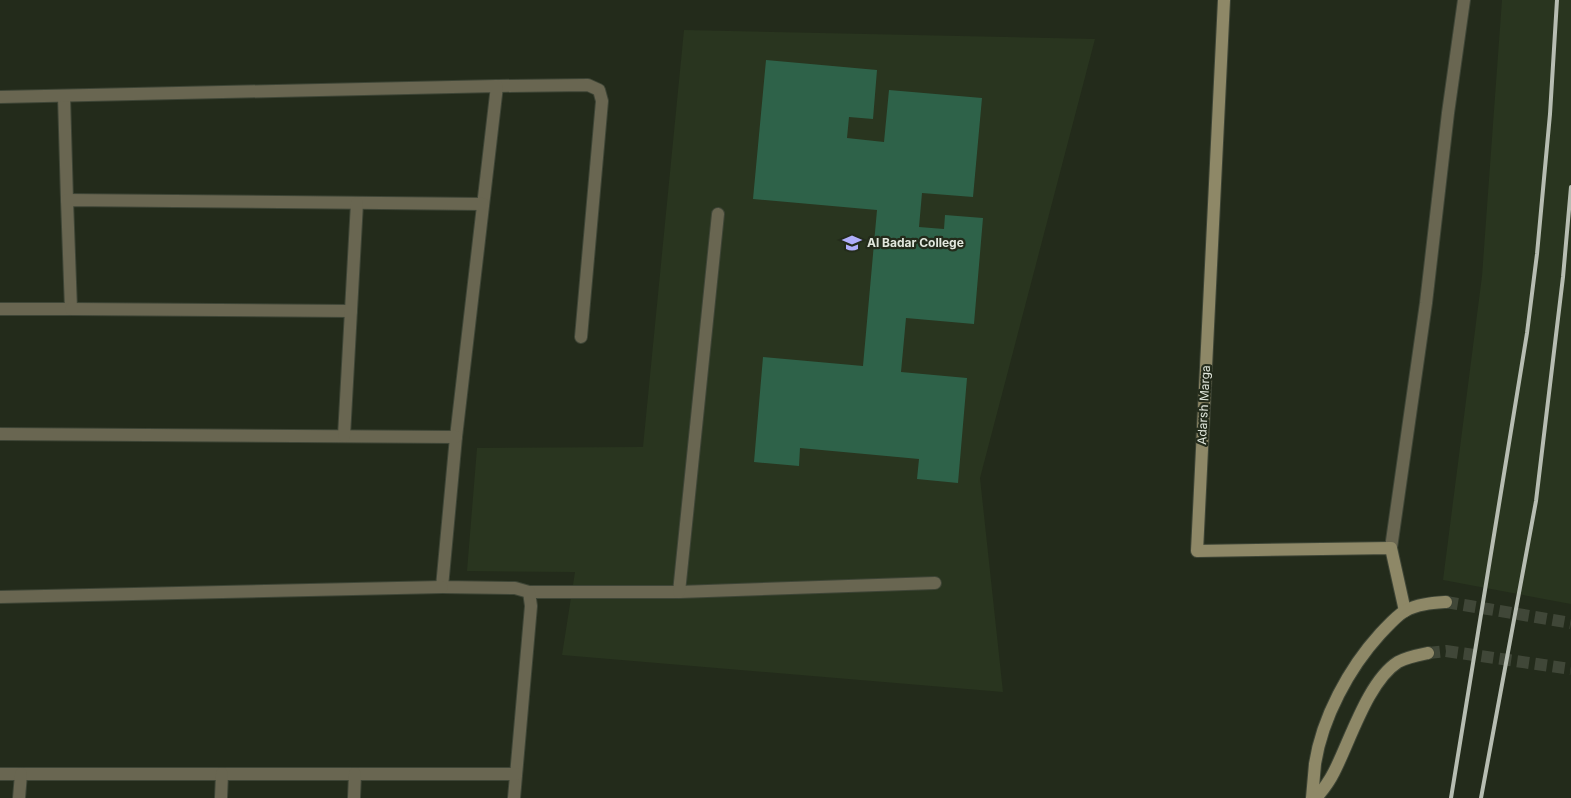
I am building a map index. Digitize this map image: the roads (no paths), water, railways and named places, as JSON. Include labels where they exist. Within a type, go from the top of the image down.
[{"type":"main road","name":"Adarsh Marga","points":[[1224,0],[1197,551],[1391,548]]},
{"type":"main road","points":[[1391,548],[1405,611]]},
{"type":"main road","points":[[1312,798],[1320,742],[1338,696],[1365,650],[1405,611],[1426,604],[1446,602]]},
{"type":"main road","points":[[1316,798],[1328,784],[1359,716],[1382,678],[1399,662],[1416,655],[1428,653]]},
{"type":"street","points":[[1391,548],[1426,303],[1448,113],[1464,0]]},
{"type":"street","points":[[0,97],[588,85],[598,90],[602,101],[581,336]]},
{"type":"street","points":[[442,587],[456,437],[497,86]]},
{"type":"street","points":[[64,96],[71,309]]},
{"type":"street","points":[[68,200],[483,204]]},
{"type":"street","points":[[344,436],[357,203]]},
{"type":"street","points":[[679,592],[718,214]]},
{"type":"street","points":[[0,309],[351,311]]},
{"type":"street","points":[[0,434],[456,437]]},
{"type":"street","points":[[0,597],[442,587],[514,588],[528,592],[679,592],[935,583]]},
{"type":"street","points":[[514,798],[531,606],[528,592]]},
{"type":"street","points":[[0,774],[516,774]]},
{"type":"street","points":[[20,798],[21,774]]},
{"type":"street","points":[[221,798],[222,774]]},
{"type":"street","points":[[354,798],[355,774]]},
{"type":"tunnel","points":[[1446,602],[1571,623]]},
{"type":"tunnel","points":[[1428,653],[1446,651],[1571,669]]},
{"type":"railway","points":[[1451,798],[1527,333],[1537,254],[1550,114],[1557,0]]},
{"type":"railway","points":[[1481,798],[1536,501],[1563,277],[1571,187]]},
{"type":"place","name":"Al Badar College","points":[[852,243]]}]
